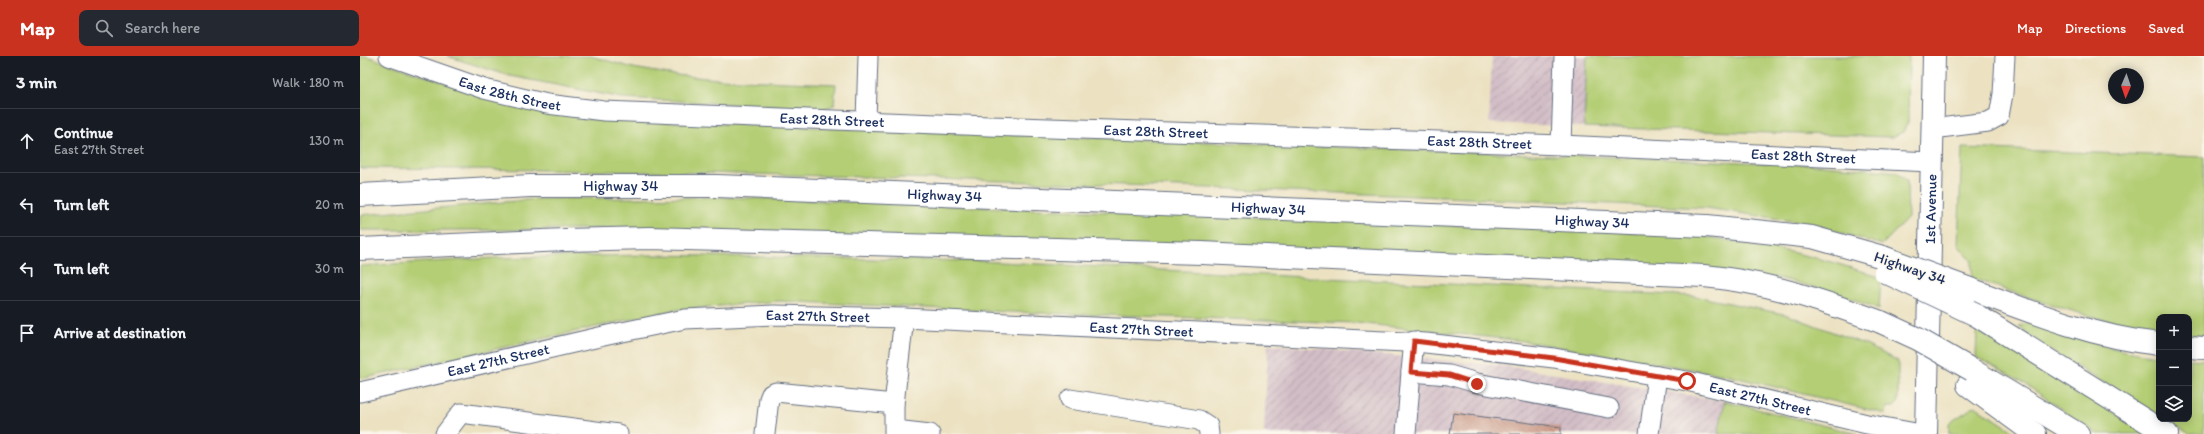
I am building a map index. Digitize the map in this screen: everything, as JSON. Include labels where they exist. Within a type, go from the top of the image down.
[{"type":"main road","name":"1st Avenue","points":[[1926,434],[1934,56]]},
{"type":"main road","name":"Highway 34","points":[[360,195],[530,186],[717,186],[1699,225],[1812,237],[1884,264],[1973,290],[2080,328],[2120,338],[2156,344]]},
{"type":"main road","points":[[360,249],[649,238],[1202,253],[1674,276],[1737,288],[1812,308],[1880,329],[1920,353],[1970,377],[2078,434]]},
{"type":"main road","points":[[1884,264],[1976,315],[2167,434]]},
{"type":"main road","points":[[2192,347],[2204,348]]},
{"type":"main road","points":[[1970,377],[2035,434]]},
{"type":"street","name":"East 28th Street","points":[[389,56],[484,89],[547,104],[604,111],[1561,145],[1931,162]]},
{"type":"street","points":[[866,121],[868,56]]},
{"type":"street","points":[[1561,145],[1564,56]]},
{"type":"street","points":[[1932,129],[1988,122],[1999,116],[2003,94],[2005,56]]},
{"type":"street","name":"East 27th Street","points":[[360,392],[608,335],[685,319],[774,315],[904,318],[1414,341],[1554,358],[1694,382],[1868,424],[1922,434]]},
{"type":"street","points":[[904,318],[894,404],[895,432],[930,434]]},
{"type":"street","points":[[1406,434],[1414,341]]},
{"type":"street","points":[[1411,372],[1449,375],[1477,384],[1608,408]]},
{"type":"street","points":[[1653,433],[1657,376]]},
{"type":"street","points":[[765,434],[769,399],[771,394],[776,392],[894,404]]},
{"type":"street","points":[[1070,399],[1199,420],[1208,426],[1209,434]]},
{"type":"street","points":[[445,434],[461,413],[618,434]]},
{"type":"shaded area","points":[[1492,56],[1587,56],[1584,127],[1489,123]]},
{"type":"shaded area","points":[[1268,344],[1505,366],[1725,401],[1718,434],[1264,434]]},
{"type":"green space","points":[[360,56],[367,56],[476,92],[588,119],[1823,165],[1897,172],[1907,181],[1908,218],[1882,245],[1812,224],[1706,208],[1370,194],[865,177],[360,168]]},
{"type":"green space","points":[[447,56],[591,56],[633,68],[675,75],[717,79],[836,84],[834,105],[824,109],[623,98],[510,76]]},
{"type":"green space","points":[[1587,56],[1909,56],[1908,122],[1903,132],[1892,137],[1584,127]]},
{"type":"green space","points":[[1962,148],[2204,157],[2204,337],[2192,335],[2192,314],[2156,314],[2156,330],[2064,309],[1972,278],[1972,261],[1958,245]]},
{"type":"green space","points":[[720,197],[1688,234],[1786,251],[1834,263],[1881,278],[1879,309],[1837,293],[1778,278],[629,228],[360,230],[360,215],[537,199]]},
{"type":"green space","points":[[652,255],[978,261],[1695,296],[1788,315],[1864,344],[1898,361],[1898,403],[1894,407],[1887,407],[1886,414],[1726,375],[1524,341],[1357,323],[1009,312],[780,301],[673,310],[360,379],[360,266],[495,258]]},
{"type":"green space","points":[[2032,322],[2110,347],[2156,356],[2156,414],[2046,348],[2019,326]]},
{"type":"green space","points":[[1977,330],[2149,434],[2097,434],[2021,381],[1976,357]]},
{"type":"green space","points":[[2192,359],[2204,360],[2204,434],[2190,434],[2169,422],[2192,422]]},
{"type":"green space","points":[[1725,401],[1858,434],[1718,434]]},
{"type":"green space","points":[[1975,406],[2018,434],[1949,434],[1949,423]]},
{"type":"building","points":[[1453,413],[1561,427],[1561,434],[1450,434]]},
{"type":"route","points":[[1477,384],[1449,375],[1411,372],[1414,341],[1554,358],[1687,381]]}]
